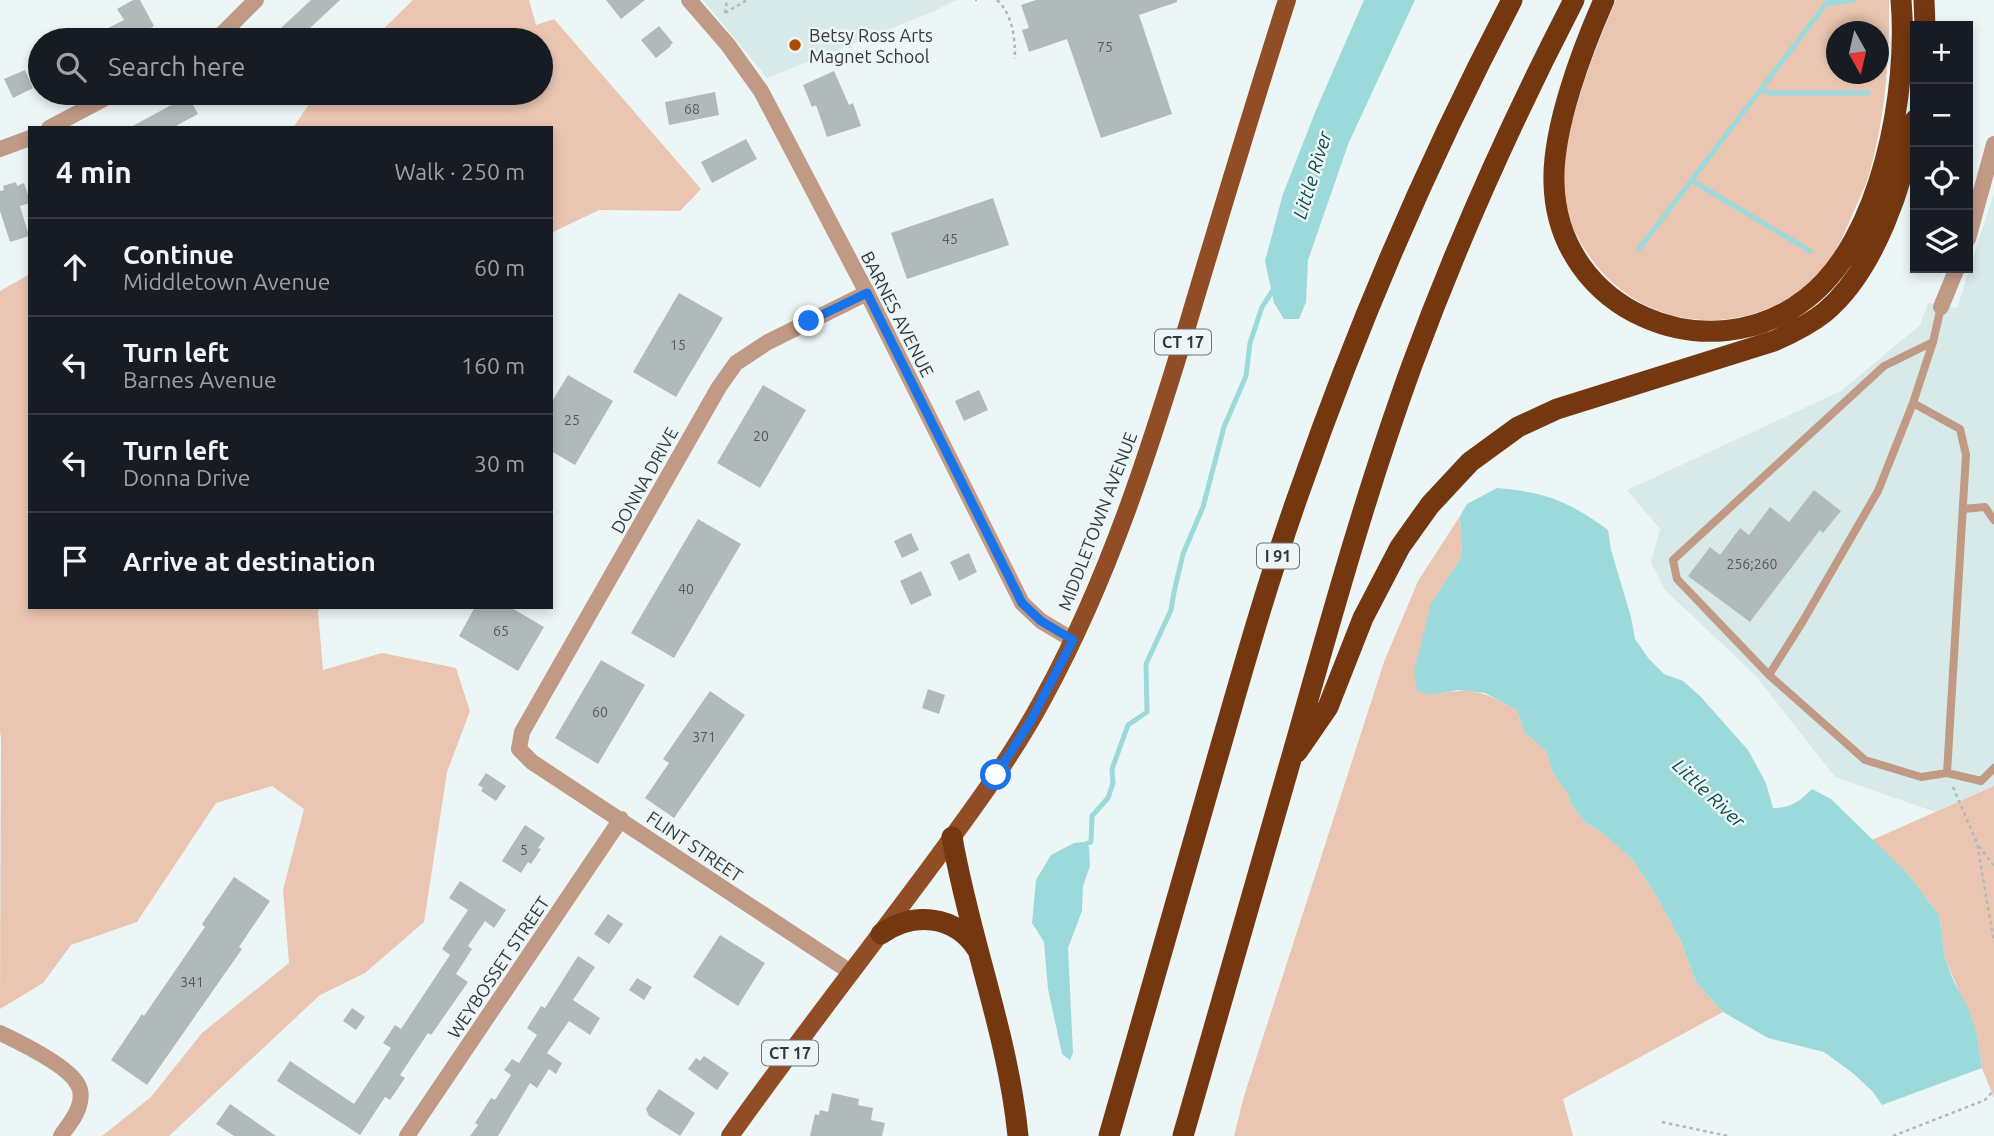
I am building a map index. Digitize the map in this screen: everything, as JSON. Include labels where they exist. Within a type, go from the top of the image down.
[{"type":"highway","name":"I 91","points":[[1110,1136],[1250,645],[1303,482],[1353,346],[1405,220],[1512,0]]},
{"type":"highway","points":[[1182,1136],[1354,540],[1412,365],[1478,203],[1535,77],[1574,0]]},
{"type":"highway","points":[[1604,0],[1579,66],[1559,134],[1553,185],[1559,220],[1586,272],[1616,302],[1671,327],[1722,332],[1748,327],[1786,312],[1808,298],[1824,282],[1849,247],[1873,197],[1889,148],[1901,73],[1902,0]]},
{"type":"highway","points":[[1924,0],[1925,21]]},
{"type":"highway","points":[[1290,762],[1328,707],[1363,618],[1391,563],[1419,520],[1449,483],[1491,446],[1538,417],[1585,399],[1774,341],[1824,313],[1853,281],[1878,238],[1896,194],[1910,140]]},
{"type":"highway","points":[[952,837],[1009,1077],[1018,1136]]},
{"type":"highway","points":[[881,934],[900,923],[937,920],[961,931],[979,954]]},
{"type":"main road","name":"MIDDLETOWN AVENUE","points":[[730,1136],[1008,758],[1073,640],[1110,557],[1142,469],[1287,0]]},
{"type":"street","points":[[228,28],[256,0]]},
{"type":"street","name":"BARNES AVENUE","points":[[689,0],[728,45],[761,92],[793,148],[1022,603],[1041,621],[1073,640]]},
{"type":"street","points":[[53,126],[92,105]]},
{"type":"street","points":[[0,149],[28,139]]},
{"type":"street","points":[[1973,227],[1988,192],[1994,144]]},
{"type":"street","points":[[1941,307],[1955,273]]},
{"type":"street","name":"DONNA DRIVE","points":[[519,749],[522,733],[719,387],[736,362],[768,342],[867,293]]},
{"type":"street","name":"FLINT STREET","points":[[519,749],[532,762],[852,973]]},
{"type":"street","name":"WEYBOSSET STREET","points":[[407,1136],[621,819]]},
{"type":"street","points":[[0,1033],[56,1065],[78,1085],[79,1106],[61,1136]]},
{"type":"lane","points":[[1769,675],[1878,491],[1913,403],[1933,342],[1941,307]]},
{"type":"lane","points":[[1933,342],[1884,366],[1673,560],[1677,579],[1769,675],[1865,760],[1922,777],[1947,773],[1981,781],[1994,768]]},
{"type":"lane","points":[[1913,403],[1960,429],[1966,455],[1947,773]]},
{"type":"lane","points":[[1963,509],[1986,507],[1994,520]]},
{"type":"path","points":[[727,0],[725,13],[747,0]]},
{"type":"path","points":[[996,0],[1005,8],[1015,37],[1015,60]]},
{"type":"path","points":[[1947,773],[1977,843],[1994,866]]},
{"type":"path","points":[[1977,843],[1994,942]]},
{"type":"path","points":[[1893,1136],[1985,1100],[1994,1090]]},
{"type":"path","points":[[1662,1122],[1728,1136]]},
{"type":"shaded area","points":[[413,0],[529,0],[536,25],[554,19],[701,189],[680,211],[599,210],[553,232],[553,126],[294,126],[308,105],[553,105],[553,28],[384,28]]},
{"type":"shaded area","name":"Betsy Ross Arts Magnet School","points":[[703,0],[957,0],[767,78]]},
{"type":"shaded area","points":[[1616,0],[1889,0],[1889,21],[1826,21],[1826,84],[1886,84],[1879,134],[1868,178],[1844,235],[1823,268],[1798,291],[1770,308],[1740,317],[1708,320],[1677,316],[1647,306],[1620,289],[1596,265],[1579,240],[1568,213],[1564,172],[1572,122]]},
{"type":"shaded area","points":[[1994,193],[1994,786],[1935,812],[1835,777],[1756,676],[1665,590],[1651,563],[1660,529],[1627,490],[1841,391],[1920,325],[1928,303],[1957,308],[1968,273],[1973,273],[1973,258]]},
{"type":"shaded area","points":[[28,275],[28,609],[319,609],[323,670],[382,653],[456,668],[470,711],[447,772],[424,922],[365,973],[320,995],[169,1136],[102,1136],[151,1097],[202,1033],[289,963],[283,890],[304,809],[272,786],[216,803],[137,922],[71,945],[43,983],[0,1009],[0,291]]},
{"type":"shaded area","points":[[1460,516],[1462,556],[1431,603],[1432,695],[1458,691],[1476,692],[1517,710],[1524,732],[1546,751],[1553,773],[1567,793],[1572,806],[1586,823],[1600,831],[1633,860],[1682,944],[1696,982],[1723,1012],[1563,1099],[1573,1136],[1234,1136],[1244,1096],[1384,662],[1418,581]]},
{"type":"shaded area","points":[[1994,786],[1994,1098],[1982,1068],[1977,1034],[1945,958],[1939,915],[1909,875],[1872,840]]},
{"type":"water","name":"Little River","points":[[1364,0],[1415,0],[1349,142],[1308,260],[1306,302],[1299,319],[1284,319],[1274,303],[1265,261],[1283,194]]},
{"type":"water","name":"Little River","points":[[1497,488],[1529,492],[1556,500],[1569,505],[1608,530],[1635,639],[1664,674],[1683,681],[1700,696],[1748,750],[1766,783],[1773,808],[1795,803],[1812,789],[1831,799],[1909,875],[1939,915],[1945,958],[1977,1034],[1982,1068],[1882,1105],[1854,1074],[1824,1052],[1768,1038],[1723,1012],[1696,982],[1682,944],[1633,860],[1600,831],[1586,823],[1572,806],[1567,793],[1553,773],[1546,751],[1524,732],[1517,710],[1485,693],[1458,690],[1432,695],[1417,691],[1414,672],[1431,603],[1462,556],[1460,516],[1467,504]]},
{"type":"water","points":[[1083,842],[1089,847],[1090,866],[1083,886],[1082,911],[1068,948],[1073,1053],[1070,1060],[1062,1054],[1048,989],[1044,942],[1032,923],[1036,880],[1051,855],[1074,843]]},
{"type":"building","points":[[133,0],[140,0],[154,26],[108,28],[124,20],[117,9]]},
{"type":"building","points":[[311,0],[340,0],[310,28],[281,28]]},
{"type":"building","points":[[606,0],[645,0],[621,19]]},
{"type":"building","points":[[1036,0],[1177,0],[1139,15],[1172,114],[1101,138],[1067,39],[1029,52],[1022,30],[1029,28],[1021,5]]},
{"type":"building","points":[[659,26],[673,43],[656,58],[641,40]]},
{"type":"building","points":[[25,70],[28,90],[13,98],[4,79]]},
{"type":"building","points":[[834,71],[849,105],[853,103],[861,126],[827,137],[816,105],[812,107],[803,85]]},
{"type":"building","points":[[715,92],[719,115],[669,125],[665,102]]},
{"type":"building","points":[[171,105],[193,105],[198,114],[176,126],[133,126]]},
{"type":"building","points":[[746,139],[757,159],[712,183],[701,162]]},
{"type":"building","points":[[16,182],[17,186],[24,183],[28,195],[28,204],[20,206],[28,236],[10,242],[0,211],[0,191],[4,190],[3,186]]},
{"type":"building","points":[[993,198],[1009,245],[907,279],[891,233]]},
{"type":"building","points":[[679,293],[723,318],[676,397],[633,372]]},
{"type":"building","points":[[568,375],[613,401],[575,465],[553,452],[553,400]]},
{"type":"building","points":[[763,385],[806,410],[760,488],[717,463]]},
{"type":"building","points":[[979,390],[988,410],[964,421],[955,401]]},
{"type":"building","points":[[1814,490],[1841,511],[1823,533],[1820,530],[1750,622],[1688,576],[1710,547],[1720,555],[1740,528],[1749,535],[1770,507],[1789,522]]},
{"type":"building","points":[[698,519],[741,544],[674,658],[631,633]]},
{"type":"building","points":[[911,533],[919,550],[902,558],[894,541]]},
{"type":"building","points":[[969,553],[977,572],[959,581],[950,562]]},
{"type":"building","points":[[921,571],[932,595],[911,605],[900,581]]},
{"type":"building","points":[[474,609],[513,609],[544,627],[518,671],[459,636]]},
{"type":"building","points":[[601,660],[645,685],[598,764],[555,738]]},
{"type":"building","points":[[928,689],[945,695],[939,714],[922,708]]},
{"type":"building","points":[[710,691],[745,715],[674,818],[645,798],[669,763],[663,759]]},
{"type":"building","points":[[486,773],[506,786],[496,801],[481,791],[483,788],[478,785]]},
{"type":"building","points":[[525,825],[545,838],[531,864],[528,862],[521,873],[502,861]]},
{"type":"building","points":[[234,877],[270,901],[239,947],[242,949],[147,1085],[111,1060],[205,927],[202,924]]},
{"type":"building","points":[[460,881],[506,910],[494,928],[485,921],[468,946],[472,949],[456,974],[468,982],[431,1035],[428,1033],[400,1075],[405,1078],[390,1100],[385,1097],[360,1135],[277,1081],[290,1061],[354,1104],[391,1048],[383,1043],[395,1025],[401,1029],[450,955],[442,949],[468,910],[449,898]]},
{"type":"building","points":[[608,914],[623,924],[609,944],[594,934]]},
{"type":"building","points":[[720,935],[765,963],[738,1006],[693,977]]},
{"type":"building","points":[[578,956],[595,967],[573,1000],[600,1018],[590,1035],[569,1021],[547,1053],[562,1063],[556,1074],[549,1069],[537,1088],[530,1083],[498,1136],[470,1136],[491,1098],[495,1100],[511,1075],[504,1070],[512,1059],[519,1063],[537,1035],[527,1028],[541,1006],[545,1008]]},
{"type":"building","points":[[637,978],[652,987],[644,1000],[629,990]]},
{"type":"building","points":[[352,1008],[365,1017],[356,1030],[343,1021]]},
{"type":"building","points":[[704,1056],[729,1073],[717,1090],[688,1069],[696,1058],[700,1061]]},
{"type":"building","points":[[659,1089],[695,1113],[680,1136],[649,1116],[646,1109]]},
{"type":"building","points":[[832,1093],[859,1099],[858,1105],[873,1108],[871,1120],[885,1123],[882,1136],[810,1136],[815,1114],[819,1115],[820,1110],[828,1112]]},
{"type":"building","points":[[230,1104],[276,1136],[234,1136],[216,1124]]},
{"type":"waterway","points":[[1639,249],[1829,0]]},
{"type":"waterway","points":[[1826,4],[1854,0]]},
{"type":"waterway","points":[[1761,89],[1770,93],[1868,93]]},
{"type":"waterway","points":[[1691,180],[1810,251]]},
{"type":"waterway","points":[[1081,846],[1091,842],[1092,816],[1108,798],[1113,783],[1112,769],[1128,725],[1147,712],[1146,664],[1171,610],[1183,554],[1203,507],[1224,427],[1246,376],[1250,343],[1262,307],[1275,287]]},
{"type":"place","name":"Betsy Ross Arts Magnet School","points":[[795,45]]},
{"type":"route","points":[[809,321],[867,293],[1022,603],[1041,621],[1073,640],[1046,695],[996,775]]}]
